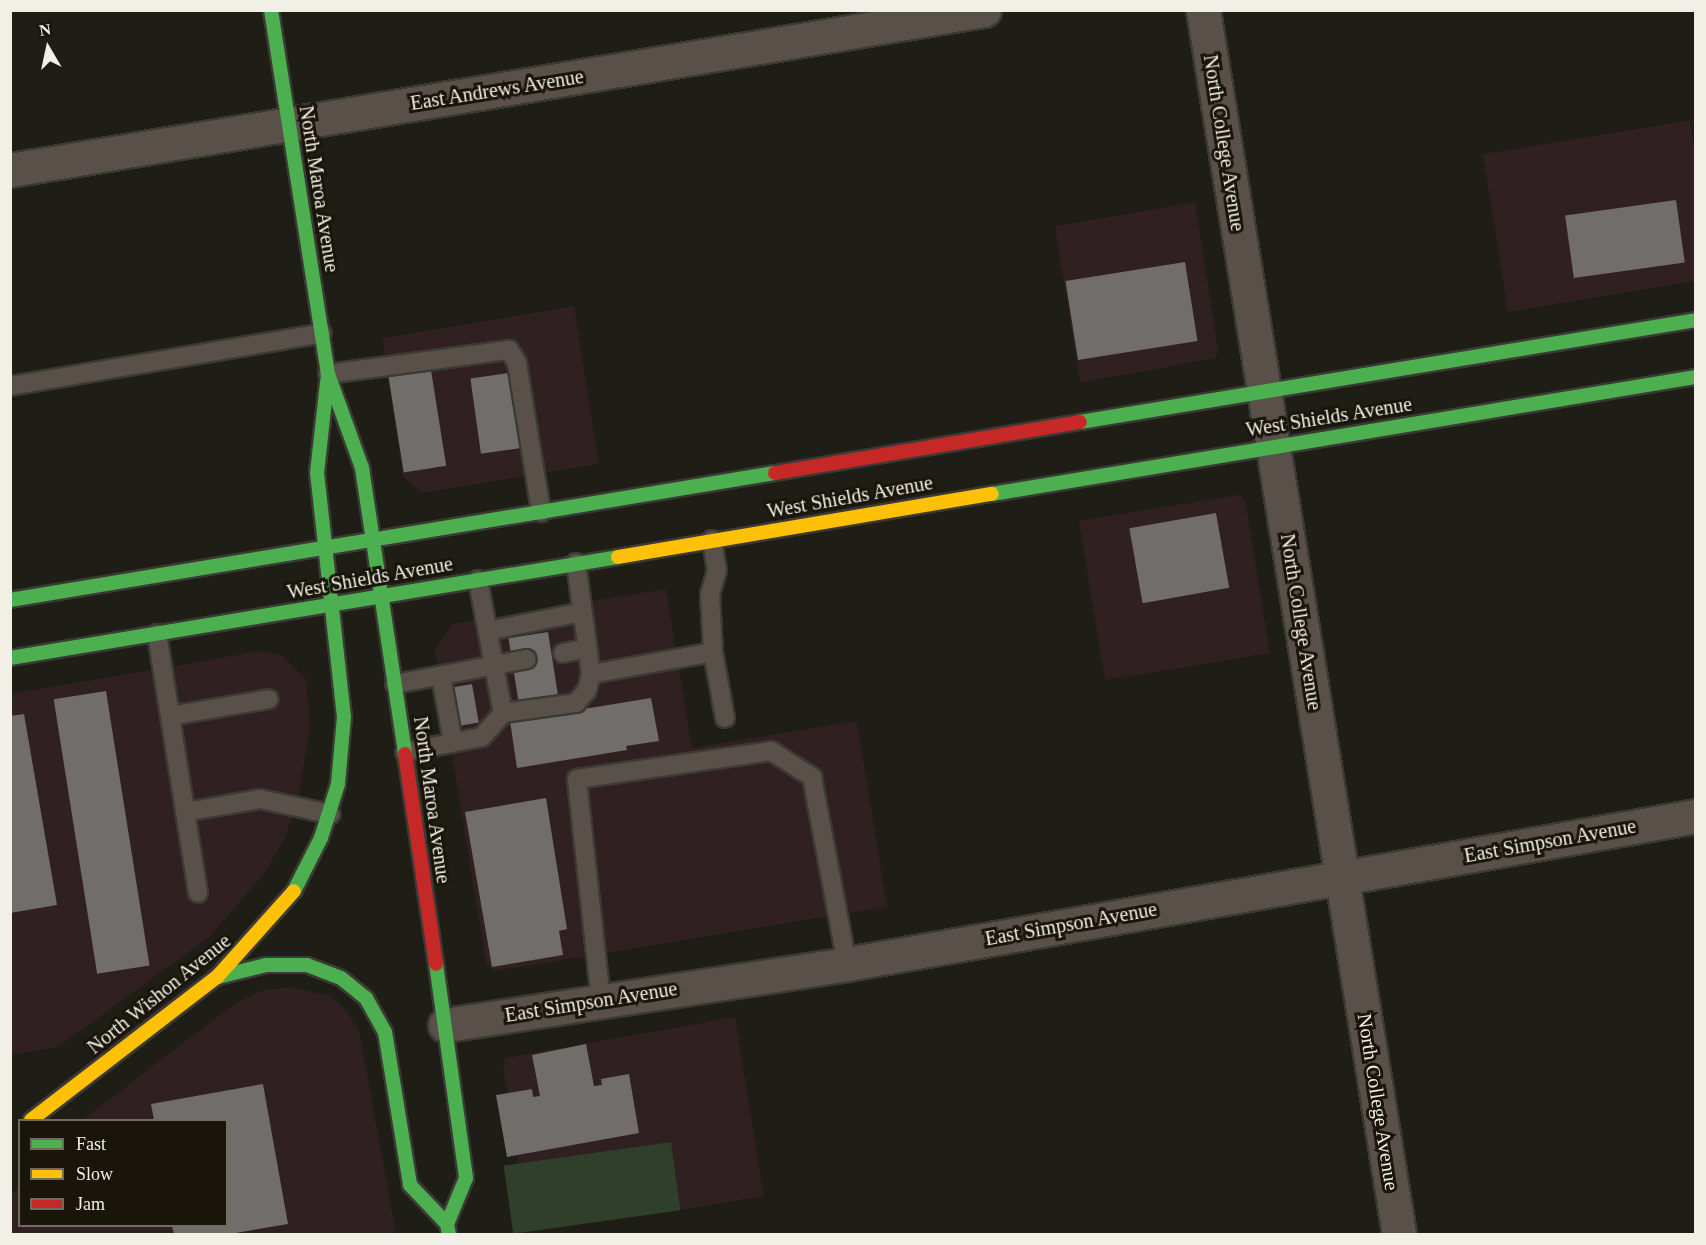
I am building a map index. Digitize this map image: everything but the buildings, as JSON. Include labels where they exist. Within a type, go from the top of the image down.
[{"type":"main road","name":"North Maroa Avenue","points":[[272,10],[328,374],[362,468],[445,1025],[466,1178],[448,1229]]},
{"type":"main road","name":"West Shields Avenue","points":[[10,600],[1695,320]]},
{"type":"main road","name":"North Maroa Avenue","points":[[328,374],[317,473],[331,605]]},
{"type":"main road","name":"West Shields Avenue","points":[[10,658],[1695,377]]},
{"type":"main road","name":"North Wishon Avenue","points":[[32,1119],[217,977],[271,924],[294,892],[330,814],[338,784],[344,717],[331,605]]},
{"type":"main road","points":[[217,977],[266,965],[307,966],[341,978],[366,998],[385,1032],[410,1185],[448,1229]]},
{"type":"street","name":"East Andrews Avenue","points":[[10,170],[984,10]]},
{"type":"street","name":"North College Avenue","points":[[1203,10],[1399,1234]]},
{"type":"street","name":"East Simpson Avenue","points":[[445,1025],[847,964],[1695,816]]},
{"type":"lane","points":[[10,386],[322,333]]},
{"type":"lane","points":[[328,374],[509,350],[518,363],[541,512]]},
{"type":"lane","points":[[712,540],[717,570],[710,594],[713,652],[725,718]]},
{"type":"lane","points":[[405,752],[482,737],[503,714],[576,702],[587,690],[591,674],[576,563]]},
{"type":"lane","points":[[478,580],[503,714]]},
{"type":"lane","points":[[488,631],[582,612]]},
{"type":"lane","points":[[157,634],[198,893]]},
{"type":"lane","points":[[562,653],[588,648]]},
{"type":"lane","points":[[591,674],[713,652]]},
{"type":"lane","points":[[395,684],[527,659]]},
{"type":"lane","points":[[441,675],[453,742]]},
{"type":"lane","points":[[170,716],[269,699]]},
{"type":"lane","points":[[602,1001],[577,779],[771,751],[812,777],[847,964]]},
{"type":"lane","points":[[185,812],[260,799],[330,814]]},
{"type":"shaded area","points":[[1690,120],[1696,158],[1695,281],[1508,312],[1483,154]]},
{"type":"shaded area","points":[[1195,202],[1218,350],[1215,358],[1080,383],[1055,226]]},
{"type":"shaded area","points":[[574,306],[599,464],[423,493],[403,477],[382,338]]},
{"type":"shaded area","points":[[1238,495],[1245,500],[1270,653],[1105,680],[1079,521]]},
{"type":"shaded area","points":[[666,589],[692,748],[857,721],[887,907],[494,971],[486,963],[435,650],[452,624]]},
{"type":"shaded area","points":[[261,651],[281,655],[306,679],[310,728],[297,805],[283,841],[264,874],[209,937],[58,1047],[11,1055],[11,694]]},
{"type":"shaded area","points":[[290,987],[330,996],[343,1007],[359,1030],[396,1234],[11,1234],[10,1197],[18,1186],[18,1227],[228,1227],[228,1119],[83,1119],[236,1003],[264,990]]},
{"type":"shaded area","points":[[735,1017],[764,1196],[681,1210],[670,1142],[519,1166],[503,1066],[505,1058]]},
{"type":"green space","points":[[671,1142],[681,1210],[513,1234],[504,1166]]},
{"type":"traffic: fast","points":[[271,10],[328,374],[362,468],[405,754]]},
{"type":"traffic: fast","points":[[1080,422],[1696,320]]},
{"type":"traffic: fast","points":[[992,494],[1696,377]]},
{"type":"traffic: fast","points":[[294,891],[321,838],[338,784],[344,717],[317,473],[327,382]]},
{"type":"traffic: fast","points":[[10,600],[775,473]]},
{"type":"traffic: fast","points":[[10,658],[618,557]]},
{"type":"traffic: fast","points":[[436,964],[466,1178],[447,1224],[449,1234]]},
{"type":"traffic: fast","points":[[218,977],[266,965],[307,965],[341,978],[366,998],[385,1032],[410,1185],[447,1224]]},
{"type":"traffic: slow","points":[[618,557],[992,494]]},
{"type":"traffic: slow","points":[[32,1119],[217,977],[294,891]]},
{"type":"traffic: jam","points":[[775,473],[1080,422]]},
{"type":"traffic: jam","points":[[405,754],[436,964]]}]
